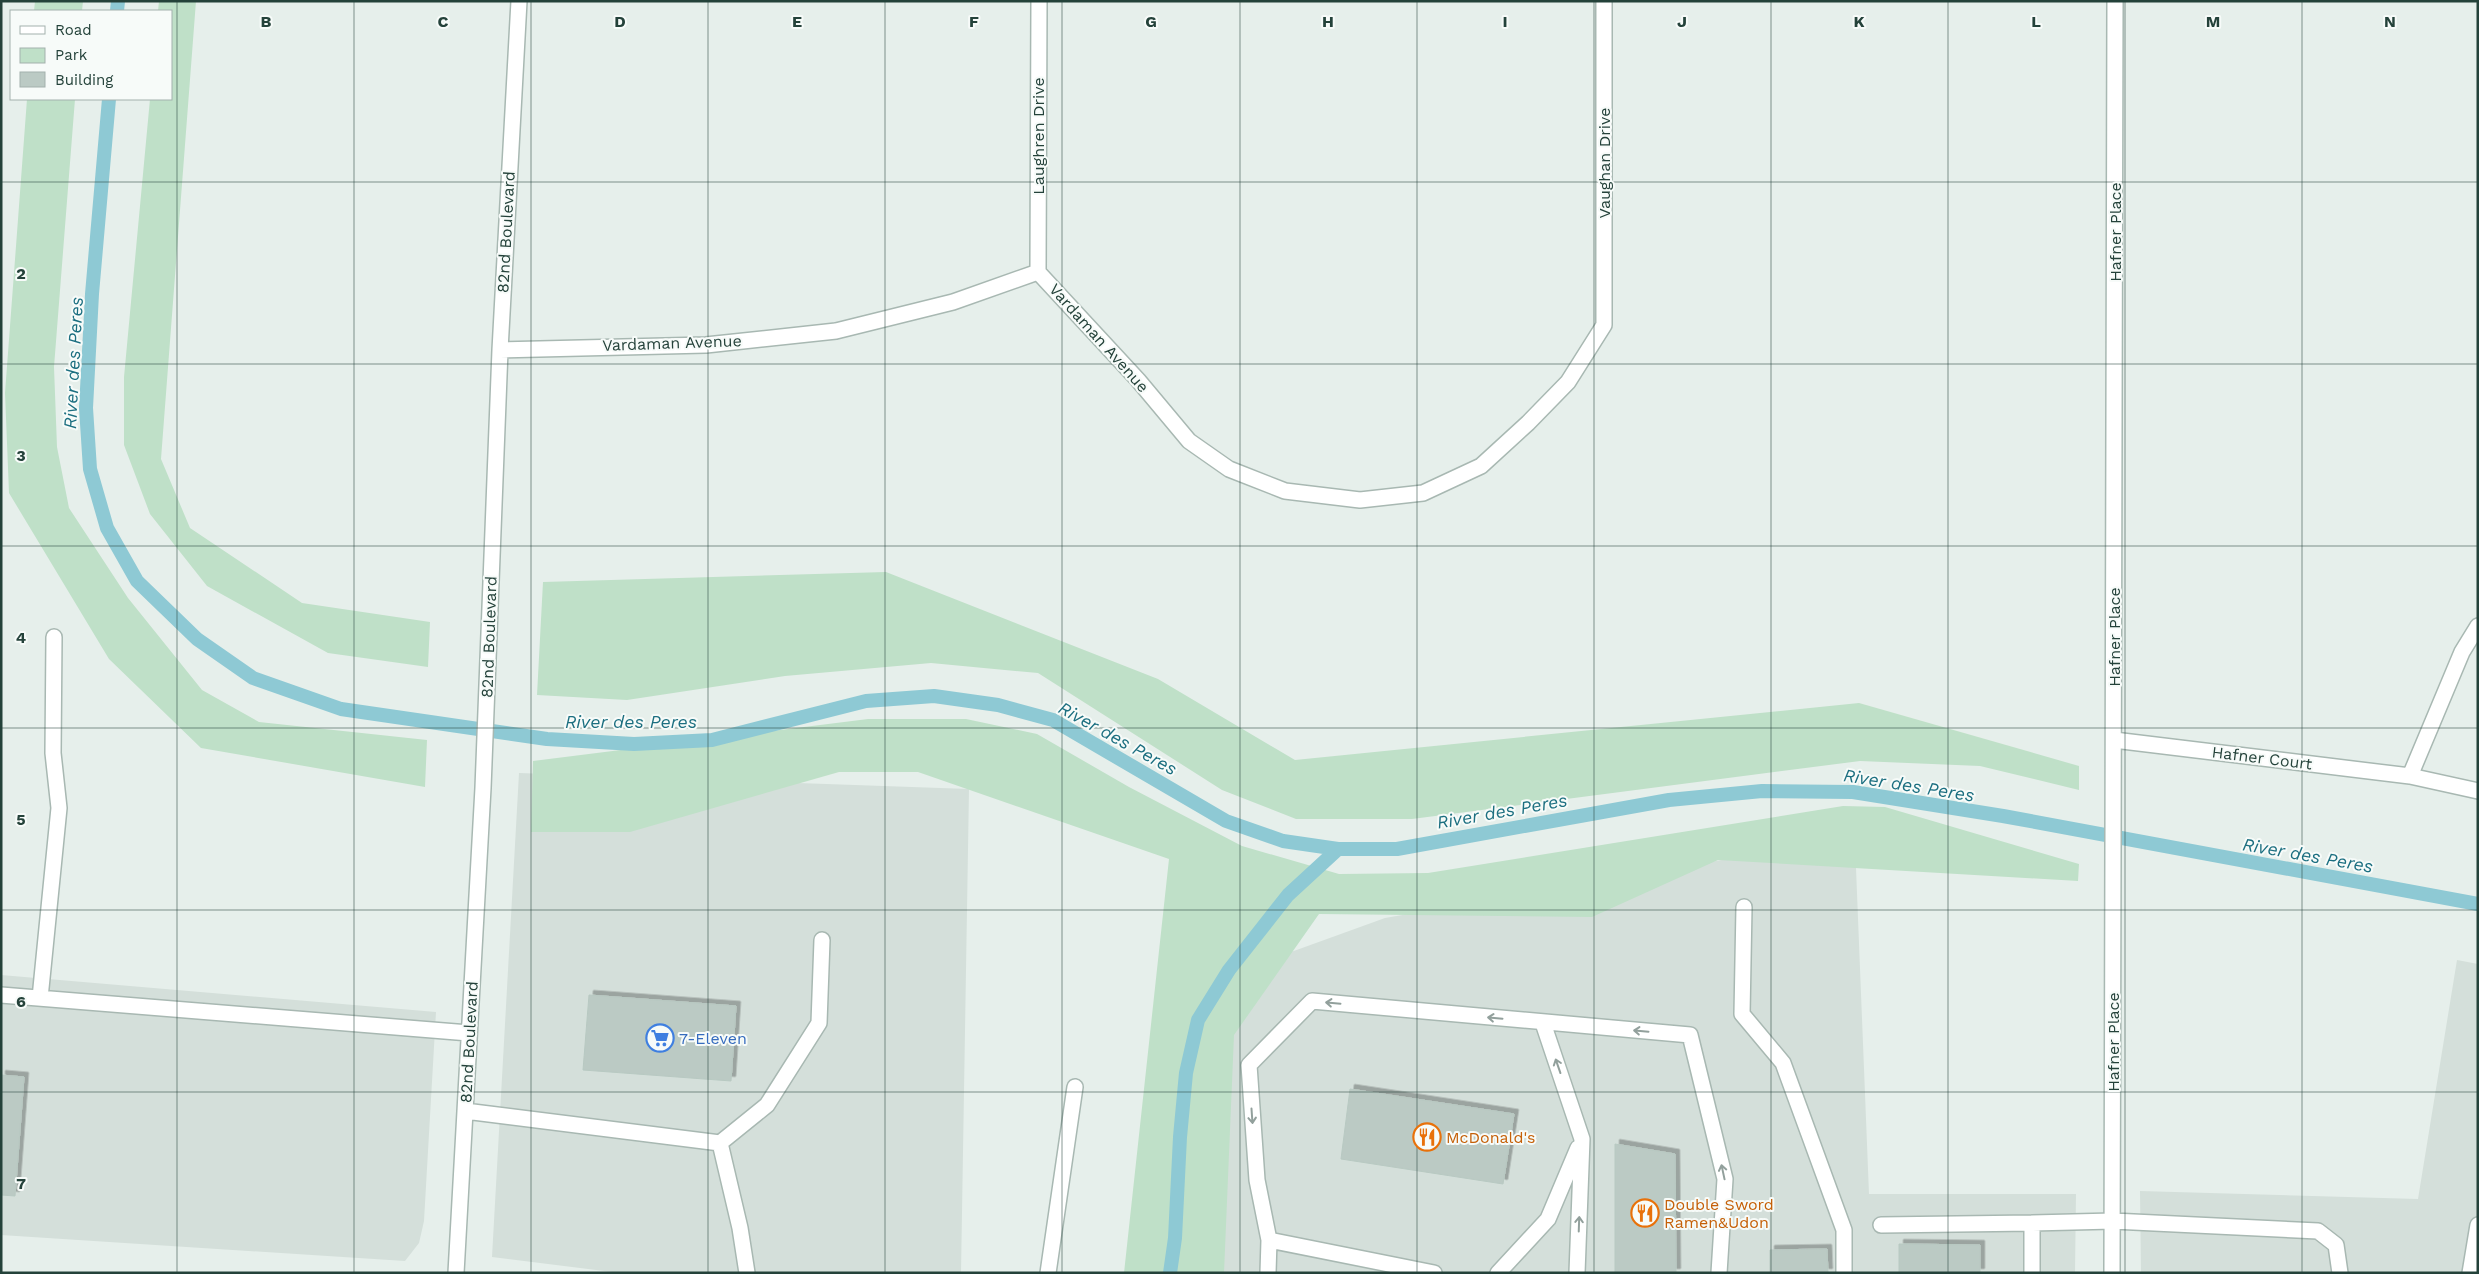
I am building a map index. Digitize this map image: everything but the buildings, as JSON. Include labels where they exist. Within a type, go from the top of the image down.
[{"type":"street","name":"82nd Boulevard","points":[[456,1273],[483,788],[500,350],[519,1]]},
{"type":"street","name":"Laughren Drive","points":[[1038,272],[1039,1]]},
{"type":"street","name":"Vaughan Drive","points":[[1604,1],[1604,325]]},
{"type":"street","name":"Hafner Place","points":[[2112,1273],[2115,772],[2115,1]]},
{"type":"street","name":"Vardaman Avenue","points":[[500,350],[706,345],[836,332],[953,302],[1038,272],[1138,380],[1189,441],[1229,468],[1285,491],[1360,500],[1423,493],[1482,466],[1568,382],[1604,325]]},
{"type":"street","points":[[2410,776],[2462,652],[2478,626]]},
{"type":"street","points":[[40,998],[60,808],[53,753],[54,637]]},
{"type":"street","name":"Hafner Court","points":[[2114,740],[2410,776],[2478,791]]},
{"type":"street","points":[[1744,907],[1742,1014],[1783,1063],[1844,1230],[1844,1273]]},
{"type":"street","points":[[465,1111],[720,1143],[767,1104],[819,1023],[822,940]]},
{"type":"street","points":[[1,995],[470,1033]]},
{"type":"street","points":[[1268,1273],[1269,1240],[1257,1180],[1249,1065],[1312,1001],[1690,1035],[1725,1179],[1719,1273]]},
{"type":"street","points":[[1543,1023],[1582,1139],[1577,1273]]},
{"type":"street","points":[[1048,1273],[1076,1087]]},
{"type":"street","points":[[1498,1273],[1548,1219],[1582,1139]]},
{"type":"street","points":[[720,1143],[740,1228],[747,1273]]},
{"type":"street","points":[[1881,1225],[2113,1220],[2318,1232],[2336,1245],[2340,1273]]},
{"type":"street","points":[[2032,1223],[2032,1273]]},
{"type":"street","points":[[2470,1273],[2478,1225]]},
{"type":"street","points":[[1269,1240],[1434,1273]]},
{"type":"shaded area","points":[[519,773],[969,789],[961,1273],[620,1273],[492,1257]]},
{"type":"shaded area","points":[[1855,843],[1869,1194],[2076,1194],[2075,1273],[1216,1273],[1223,1035],[1280,956],[1385,918],[1739,857]]},
{"type":"shaded area","points":[[2457,960],[2478,964],[2478,1273],[2141,1273],[2140,1191],[2418,1199]]},
{"type":"shaded area","points":[[1,975],[436,1012],[424,1221],[419,1243],[405,1261],[1,1235]]},
{"type":"green space","points":[[35,1],[83,1],[82,10],[34,10]]},
{"type":"green space","points":[[159,1],[196,1],[161,459],[190,528],[302,603],[430,622],[428,667],[328,653],[207,586],[150,514],[124,445],[124,377],[150,100],[172,100],[172,10],[158,10]]},
{"type":"green space","points":[[27,100],[75,100],[54,367],[57,447],[69,508],[128,598],[202,690],[259,722],[427,740],[425,787],[201,748],[109,659],[9,493],[5,393]]},
{"type":"green space","points":[[886,572],[1158,679],[1295,760],[1859,703],[2079,766],[2079,790],[1980,766],[1860,761],[1412,819],[1296,819],[1222,790],[1038,673],[931,663],[785,676],[627,700],[537,695],[543,582]]},
{"type":"green space","points":[[868,719],[966,719],[1037,734],[1129,787],[1242,846],[1339,874],[1428,873],[1843,806],[1885,807],[2079,864],[2078,881],[1718,860],[1592,917],[1319,914],[1234,1035],[1224,1273],[1124,1273],[1169,859],[918,772],[839,772],[630,832],[531,832],[533,761]]},
{"type":"waterway","name":"River des Peres","points":[[117,10],[118,1]]},
{"type":"waterway","name":"River des Peres","points":[[109,100],[92,294],[86,408],[90,469],[107,528],[137,581],[197,639],[253,678],[341,709],[547,739],[634,744],[712,740],[866,701],[934,696],[998,705],[1053,720],[1226,821],[1283,841],[1338,849],[1397,849],[1669,800],[1762,791],[1853,792],[2003,816],[2478,904]]},
{"type":"waterway","points":[[1170,1273],[1175,1238],[1180,1137],[1186,1073],[1198,1020],[1229,970],[1288,895],[1338,849]]},
{"type":"place","name":"7-Eleven","points":[[660,1038]]},
{"type":"place","name":"McDonald's","points":[[1427,1137]]},
{"type":"place","name":"Double Sword Ramen&Udon","points":[[1645,1213]]}]
